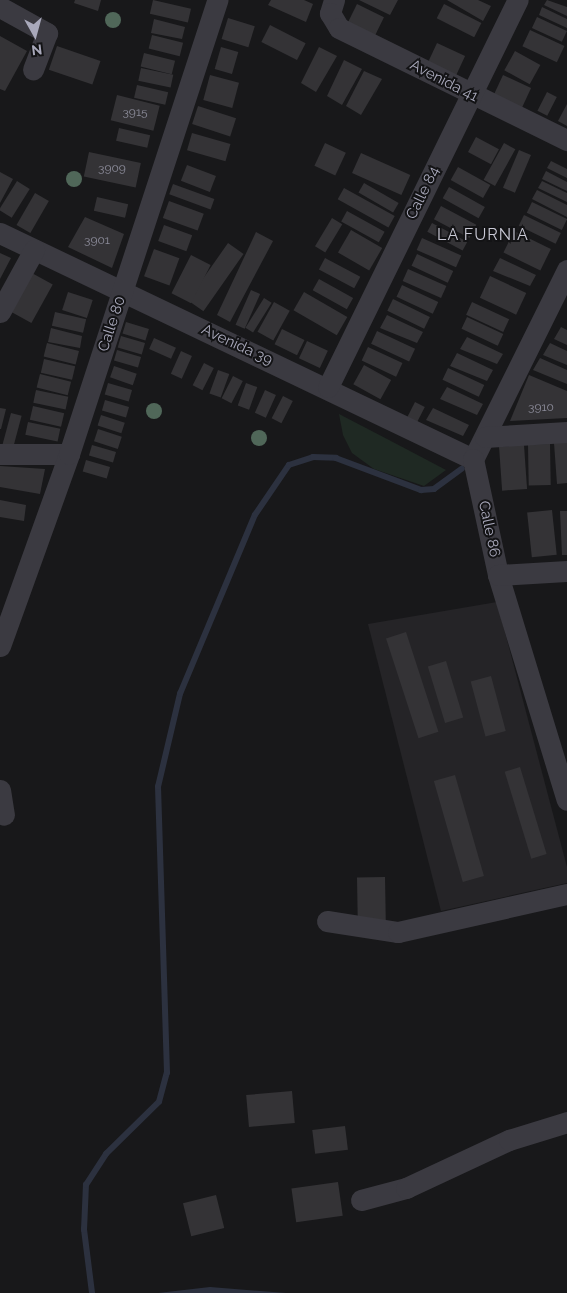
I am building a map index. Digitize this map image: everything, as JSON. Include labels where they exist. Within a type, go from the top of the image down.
[{"type":"street","name":"Calle 80","points":[[0,646],[70,454],[217,0]]},
{"type":"street","name":"Calle 84","points":[[328,387],[518,0]]},
{"type":"street","name":"Avenida 41","points":[[332,6],[339,28],[471,95],[567,140]]},
{"type":"street","points":[[0,7],[47,33],[33,69]]},
{"type":"street","name":"Avenida 39","points":[[0,233],[122,292],[328,387],[474,459]]},
{"type":"street","points":[[0,312],[34,250]]},
{"type":"street","points":[[474,459],[567,270]]},
{"type":"street","points":[[485,437],[567,432]]},
{"type":"street","points":[[0,454],[70,454]]},
{"type":"street","name":"Calle 86","points":[[474,459],[498,575],[567,800]]},
{"type":"street","points":[[498,575],[567,571]]},
{"type":"street","points":[[0,790],[4,815]]},
{"type":"street","points":[[327,920],[398,932],[567,894]]},
{"type":"street","points":[[361,1200],[406,1188],[510,1140],[567,1122]]},
{"type":"shaded area","points":[[339,414],[446,470],[424,486],[374,469],[352,453],[343,435]]},
{"type":"shaded area","points":[[497,602],[567,867],[567,883],[441,911],[368,624]]},
{"type":"water","points":[[210,1287],[286,1293],[158,1293]]},
{"type":"building","points":[[75,0],[101,0],[98,11],[74,3]]},
{"type":"building","points":[[153,0],[191,9],[188,22],[150,14]]},
{"type":"building","points":[[271,0],[304,0],[313,4],[306,22],[268,5]]},
{"type":"building","points":[[359,0],[398,0],[390,15]]},
{"type":"building","points":[[447,0],[478,0],[491,6],[483,21]]},
{"type":"building","points":[[547,0],[567,7],[567,16],[544,5]]},
{"type":"building","points":[[357,4],[384,17],[375,36],[348,23]]},
{"type":"building","points":[[444,4],[481,23],[474,37],[437,18]]},
{"type":"building","points":[[542,7],[567,19],[567,28],[539,15]]},
{"type":"building","points":[[537,17],[567,31],[562,42],[532,28]]},
{"type":"building","points":[[228,18],[255,26],[248,47],[222,39]]},
{"type":"building","points":[[154,19],[185,27],[182,39],[151,33]]},
{"type":"building","points":[[270,25],[306,43],[297,60],[261,42]]},
{"type":"building","points":[[530,30],[564,46],[557,62],[522,46]]},
{"type":"building","points":[[152,35],[183,43],[180,56],[149,49]]},
{"type":"building","points":[[0,36],[27,51],[5,91],[0,89]]},
{"type":"building","points":[[437,43],[465,56],[456,76],[428,63]]},
{"type":"building","points":[[57,46],[100,61],[92,85],[49,70]]},
{"type":"building","points":[[221,47],[238,52],[232,74],[215,69]]},
{"type":"building","points":[[319,47],[337,56],[316,92],[301,83]]},
{"type":"building","points":[[515,51],[540,65],[530,84],[504,70]]},
{"type":"building","points":[[144,53],[175,61],[172,74],[141,67]]},
{"type":"building","points":[[344,60],[362,69],[342,105],[327,96]]},
{"type":"building","points":[[141,68],[173,75],[171,88],[138,81]]},
{"type":"building","points":[[364,71],[382,79],[361,115],[346,106]]},
{"type":"building","points":[[210,75],[239,83],[232,108],[203,100]]},
{"type":"building","points":[[503,75],[531,88],[522,108],[494,95]]},
{"type":"building","points":[[137,85],[168,92],[165,105],[134,98]]},
{"type":"building","points":[[547,92],[557,97],[547,116],[537,111]]},
{"type":"building","points":[[117,95],[160,106],[153,131],[111,120]]},
{"type":"building","points":[[567,104],[567,126],[558,121]]},
{"type":"building","points":[[198,106],[236,118],[230,136],[192,124]]},
{"type":"building","points":[[119,128],[150,135],[147,148],[116,141]]},
{"type":"building","points":[[192,133],[230,144],[225,161],[187,150]]},
{"type":"building","points":[[476,137],[499,149],[491,164],[468,152]]},
{"type":"building","points":[[325,143],[346,153],[335,175],[314,166]]},
{"type":"building","points":[[504,143],[515,149],[495,186],[484,180]]},
{"type":"building","points":[[519,150],[531,155],[515,193],[503,188]]},
{"type":"building","points":[[89,152],[141,163],[136,187],[84,176]]},
{"type":"building","points":[[361,153],[410,175],[401,195],[352,173]]},
{"type":"building","points":[[551,161],[567,169],[567,178],[547,168]]},
{"type":"building","points":[[187,165],[216,176],[210,192],[181,181]]},
{"type":"building","points":[[458,167],[490,185],[483,198],[451,180]]},
{"type":"building","points":[[546,171],[567,182],[567,191],[542,179]]},
{"type":"building","points":[[0,172],[13,179],[0,203]]},
{"type":"building","points":[[17,181],[30,189],[12,218],[0,210],[0,208]]},
{"type":"building","points":[[542,181],[567,193],[567,202],[538,188]]},
{"type":"building","points":[[364,183],[399,203],[393,213],[358,193]]},
{"type":"building","points":[[173,184],[214,199],[211,209],[169,194]]},
{"type":"building","points":[[449,187],[485,207],[479,218],[443,198]]},
{"type":"building","points":[[344,188],[395,216],[388,227],[338,199]]},
{"type":"building","points":[[537,190],[567,205],[567,217],[532,199]]},
{"type":"building","points":[[35,193],[49,201],[30,233],[16,225]]},
{"type":"building","points":[[97,197],[128,204],[125,218],[94,211]]},
{"type":"building","points":[[169,201],[204,214],[198,231],[163,218]]},
{"type":"building","points":[[532,202],[567,219],[562,230],[527,213]]},
{"type":"building","points":[[441,206],[476,225],[469,238],[434,219]]},
{"type":"building","points":[[347,211],[385,232],[379,242],[341,221]]},
{"type":"building","points":[[524,215],[561,233],[556,244],[519,226]]},
{"type":"building","points":[[85,217],[124,234],[112,268],[68,247]]},
{"type":"building","points":[[332,218],[342,224],[325,252],[315,246]]},
{"type":"building","points":[[432,223],[467,242],[463,251],[427,232]]},
{"type":"building","points":[[164,225],[192,235],[186,251],[158,241]]},
{"type":"building","points":[[351,230],[382,248],[369,271],[338,253]]},
{"type":"building","points":[[514,231],[551,249],[540,271],[503,253]]},
{"type":"building","points":[[256,232],[273,241],[230,322],[217,315]]},
{"type":"building","points":[[422,238],[461,255],[456,267],[417,250]]},
{"type":"building","points":[[228,243],[244,254],[203,311],[188,300]]},
{"type":"building","points":[[154,249],[179,258],[169,285],[144,276]]},
{"type":"building","points":[[0,253],[11,258],[0,279]]},
{"type":"building","points":[[417,254],[453,271],[448,283],[412,266]]},
{"type":"building","points":[[191,255],[211,265],[191,303],[171,293]]},
{"type":"building","points":[[325,258],[360,277],[354,288],[319,269]]},
{"type":"building","points":[[500,258],[536,275],[530,286],[493,271]]},
{"type":"building","points":[[408,269],[446,286],[441,298],[403,281]]},
{"type":"building","points":[[30,272],[53,285],[31,323],[9,310]]},
{"type":"building","points":[[490,276],[526,293],[516,315],[480,298]]},
{"type":"building","points":[[319,279],[353,298],[347,309],[313,290]]},
{"type":"building","points":[[402,285],[438,302],[433,314],[397,297]]},
{"type":"building","points":[[251,290],[260,294],[245,329],[236,325]]},
{"type":"building","points":[[68,292],[93,300],[87,318],[62,310]]},
{"type":"building","points":[[304,292],[347,317],[337,335],[294,310]]},
{"type":"building","points":[[264,298],[272,303],[253,332],[245,328]]},
{"type":"building","points":[[393,299],[430,317],[424,329],[387,311]]},
{"type":"building","points":[[274,302],[290,311],[273,340],[258,332]]},
{"type":"building","points":[[472,302],[509,319],[503,332],[466,315]]},
{"type":"building","points":[[55,312],[86,319],[83,333],[52,326]]},
{"type":"building","points":[[387,315],[423,332],[417,343],[380,328]]},
{"type":"building","points":[[467,317],[503,334],[498,346],[462,329]]},
{"type":"building","points":[[126,322],[149,329],[145,340],[122,333]]},
{"type":"building","points":[[561,327],[567,330],[567,345],[554,339]]},
{"type":"building","points":[[51,328],[82,336],[80,348],[48,342]]},
{"type":"building","points":[[282,329],[304,340],[297,355],[275,344]]},
{"type":"building","points":[[377,331],[415,349],[409,361],[371,344]]},
{"type":"building","points":[[121,336],[145,343],[142,354],[118,348]]},
{"type":"building","points":[[467,337],[503,354],[497,364],[460,349]]},
{"type":"building","points":[[154,338],[176,348],[171,359],[149,349]]},
{"type":"building","points":[[307,341],[328,351],[320,368],[299,358]]},
{"type":"building","points":[[47,343],[79,351],[76,365],[44,357]]},
{"type":"building","points":[[550,343],[567,351],[567,365],[543,355]]},
{"type":"building","points":[[368,347],[402,363],[396,377],[362,361]]},
{"type":"building","points":[[117,350],[141,357],[138,367],[114,361]]},
{"type":"building","points":[[181,351],[192,356],[182,379],[171,374]]},
{"type":"building","points":[[457,353],[493,370],[487,381],[450,366]]},
{"type":"building","points":[[540,358],[567,370],[567,384],[533,370]]},
{"type":"building","points":[[44,359],[75,366],[72,380],[41,373]]},
{"type":"building","points":[[204,363],[214,368],[202,390],[193,385]]},
{"type":"building","points":[[364,365],[391,380],[380,399],[353,384]]},
{"type":"building","points":[[114,366],[137,374],[133,385],[110,377]]},
{"type":"building","points":[[448,368],[484,385],[479,397],[443,380]]},
{"type":"building","points":[[218,370],[229,374],[221,398],[209,393]]},
{"type":"building","points":[[40,374],[71,382],[68,395],[37,388]]},
{"type":"building","points":[[529,375],[567,391],[567,418],[510,421]]},
{"type":"building","points":[[233,376],[243,381],[231,403],[222,398]]},
{"type":"building","points":[[108,383],[132,390],[129,401],[105,395]]},
{"type":"building","points":[[246,383],[257,387],[249,410],[238,406]]},
{"type":"building","points":[[447,387],[483,404],[477,415],[440,399]]},
{"type":"building","points":[[36,390],[68,397],[66,410],[33,403]]},
{"type":"building","points":[[265,390],[276,395],[266,418],[255,413]]},
{"type":"building","points":[[283,396],[293,401],[281,423],[272,418]]},
{"type":"building","points":[[105,400],[129,407],[126,417],[102,411]]},
{"type":"building","points":[[415,402],[425,407],[416,424],[406,419]]},
{"type":"building","points":[[33,406],[64,413],[61,427],[30,420]]},
{"type":"building","points":[[0,408],[6,409],[1,429],[0,429]]},
{"type":"building","points":[[433,408],[469,425],[463,436],[426,420]]},
{"type":"building","points":[[11,413],[22,416],[13,449],[2,446]]},
{"type":"building","points":[[101,415],[125,423],[121,433],[98,425]]},
{"type":"building","points":[[28,422],[60,429],[58,442],[25,435]]},
{"type":"building","points":[[98,429],[122,437],[118,449],[94,441]]},
{"type":"building","points":[[567,442],[567,483],[557,484],[554,443]]},
{"type":"building","points":[[528,444],[550,444],[551,485],[529,485]]},
{"type":"building","points":[[92,445],[116,452],[113,462],[89,456]]},
{"type":"building","points":[[524,445],[527,489],[502,491],[499,447]]},
{"type":"building","points":[[86,460],[110,467],[107,478],[83,472]]},
{"type":"building","points":[[0,466],[45,469],[40,494],[0,487]]},
{"type":"building","points":[[0,500],[26,505],[24,521],[0,517]]},
{"type":"building","points":[[552,510],[557,555],[532,557],[527,513]]},
{"type":"building","points":[[560,511],[567,511],[567,555],[562,555]]},
{"type":"building","points":[[406,632],[438,732],[418,738],[386,638]]},
{"type":"building","points":[[446,661],[463,717],[445,723],[428,667]]},
{"type":"building","points":[[491,676],[506,731],[485,736],[471,681]]},
{"type":"building","points":[[520,767],[547,854],[531,859],[505,772]]},
{"type":"building","points":[[455,775],[484,876],[463,882],[434,781]]},
{"type":"building","points":[[357,877],[385,877],[386,920],[358,920]]},
{"type":"building","points":[[292,1091],[295,1123],[249,1127],[246,1095]]},
{"type":"building","points":[[345,1126],[348,1150],[315,1154],[312,1130]]},
{"type":"building","points":[[338,1182],[343,1216],[296,1222],[291,1189]]},
{"type":"building","points":[[216,1195],[224,1228],[191,1236],[183,1203]]},
{"type":"waterway","points":[[92,1293],[84,1230],[86,1185],[106,1154],[159,1102],[167,1073],[158,787],[180,694],[255,515],[289,465],[313,457],[336,458],[421,490],[434,489],[462,469]]},
{"type":"district","name":"LA FURNIA","points":[[483,235]]}]
